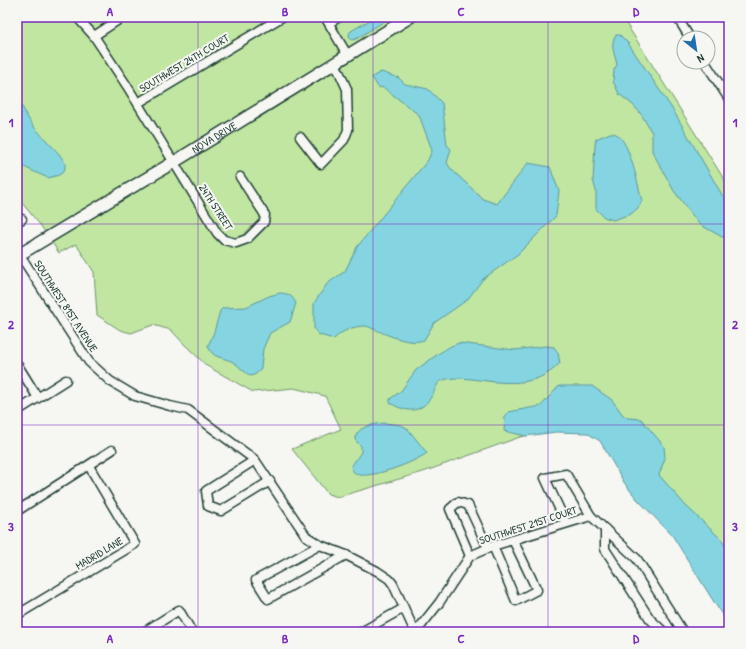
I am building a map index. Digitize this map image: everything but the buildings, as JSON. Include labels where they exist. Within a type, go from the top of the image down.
[{"type":"street","points":[[77,17],[94,36],[138,103],[174,162]]},
{"type":"street","points":[[94,36],[123,17]]},
{"type":"street","name":"SOUTHWEST 24TH COURT","points":[[138,103],[282,17]]},
{"type":"street","points":[[339,17],[327,20],[348,56]]},
{"type":"street","name":"NOVA DRIVE","points":[[18,255],[174,162],[410,17]]},
{"type":"street","points":[[677,17],[685,30]]},
{"type":"street","points":[[300,137],[321,164],[344,140],[348,130],[347,89],[335,63]]},
{"type":"street","points":[[710,70],[729,99]]},
{"type":"street","name":"24TH STREET","points":[[174,162],[217,233],[224,240],[236,243],[247,239],[264,222],[265,215],[240,177]]},
{"type":"street","name":"SOUTHWEST 81ST AVENUE","points":[[18,255],[89,362],[99,372],[110,381],[135,396],[188,410],[255,460],[306,536],[320,545],[346,555],[378,571],[393,584],[415,632]]},
{"type":"street","points":[[17,364],[38,398]]},
{"type":"street","points":[[17,411],[66,380]]},
{"type":"street","points":[[17,511],[112,450]]},
{"type":"street","points":[[255,460],[206,491],[208,506],[221,511],[270,481]]},
{"type":"street","name":"MADRID LANE","points":[[17,615],[135,544],[89,466]]},
{"type":"street","points":[[566,524],[545,478],[566,474],[591,516],[637,559],[683,632]]},
{"type":"street","points":[[470,556],[450,509],[458,502],[468,505],[491,547],[516,601],[537,590],[513,540]]},
{"type":"street","name":"SOUTHWEST 21ST COURT","points":[[415,632],[439,603],[470,556],[491,547],[591,516]]},
{"type":"street","points":[[605,529],[605,549],[650,619],[664,632]]},
{"type":"street","points":[[320,545],[256,580],[268,599],[346,555]]},
{"type":"street","points":[[361,632],[404,608]]},
{"type":"street","points":[[144,632],[179,610],[192,632]]},
{"type":"green space","points":[[17,17],[622,17],[729,187],[729,589],[589,411],[577,425],[520,437],[423,472],[338,497],[328,494],[292,449],[341,429],[325,396],[294,388],[253,392],[207,366],[171,330],[153,325],[131,333],[120,330],[97,315],[94,272],[76,244],[59,253],[41,226],[17,197]]},
{"type":"water","points":[[375,17],[391,17],[356,39],[350,39],[349,34],[351,31]]},
{"type":"water","points":[[616,35],[620,35],[628,43],[673,110],[729,207],[729,238],[722,237],[699,224],[674,191],[652,151],[652,133],[641,114],[633,105],[619,94],[613,81],[614,70],[617,65],[613,50],[613,42]]},
{"type":"water","points":[[381,72],[399,78],[405,84],[428,89],[442,103],[447,145],[451,149],[447,163],[451,169],[483,199],[497,204],[528,163],[550,167],[559,191],[556,216],[518,254],[483,279],[467,300],[434,323],[424,340],[418,341],[406,341],[366,326],[348,330],[334,339],[319,335],[314,329],[314,303],[327,284],[345,271],[357,247],[428,160],[432,150],[419,115],[384,88],[378,87],[372,77]]},
{"type":"water","points":[[17,102],[23,108],[34,127],[60,155],[65,163],[63,172],[59,175],[48,178],[17,163]]},
{"type":"water","points":[[610,133],[614,133],[621,138],[625,145],[633,164],[642,201],[638,208],[631,214],[613,220],[604,217],[596,209],[596,191],[593,180],[596,139]]},
{"type":"water","points":[[280,293],[290,295],[296,303],[290,322],[270,333],[263,349],[261,368],[256,374],[251,376],[230,360],[212,353],[208,346],[220,311],[223,308],[246,307],[269,296]]},
{"type":"water","points":[[459,343],[515,350],[546,346],[554,347],[558,353],[560,363],[551,371],[530,381],[507,383],[459,378],[444,380],[438,383],[433,394],[424,405],[414,410],[403,409],[390,403],[390,399],[401,391],[416,370],[438,354]]},
{"type":"water","points":[[559,386],[592,386],[612,400],[623,415],[628,418],[641,419],[664,446],[665,458],[659,475],[685,505],[721,539],[729,553],[729,626],[672,535],[637,499],[625,484],[600,441],[587,433],[556,432],[526,436],[504,431],[505,417],[508,412],[541,406]]},
{"type":"water","points":[[385,423],[401,425],[407,428],[427,453],[404,465],[384,472],[366,475],[356,474],[351,467],[361,452],[361,446],[355,440],[356,435],[366,427]]}]
